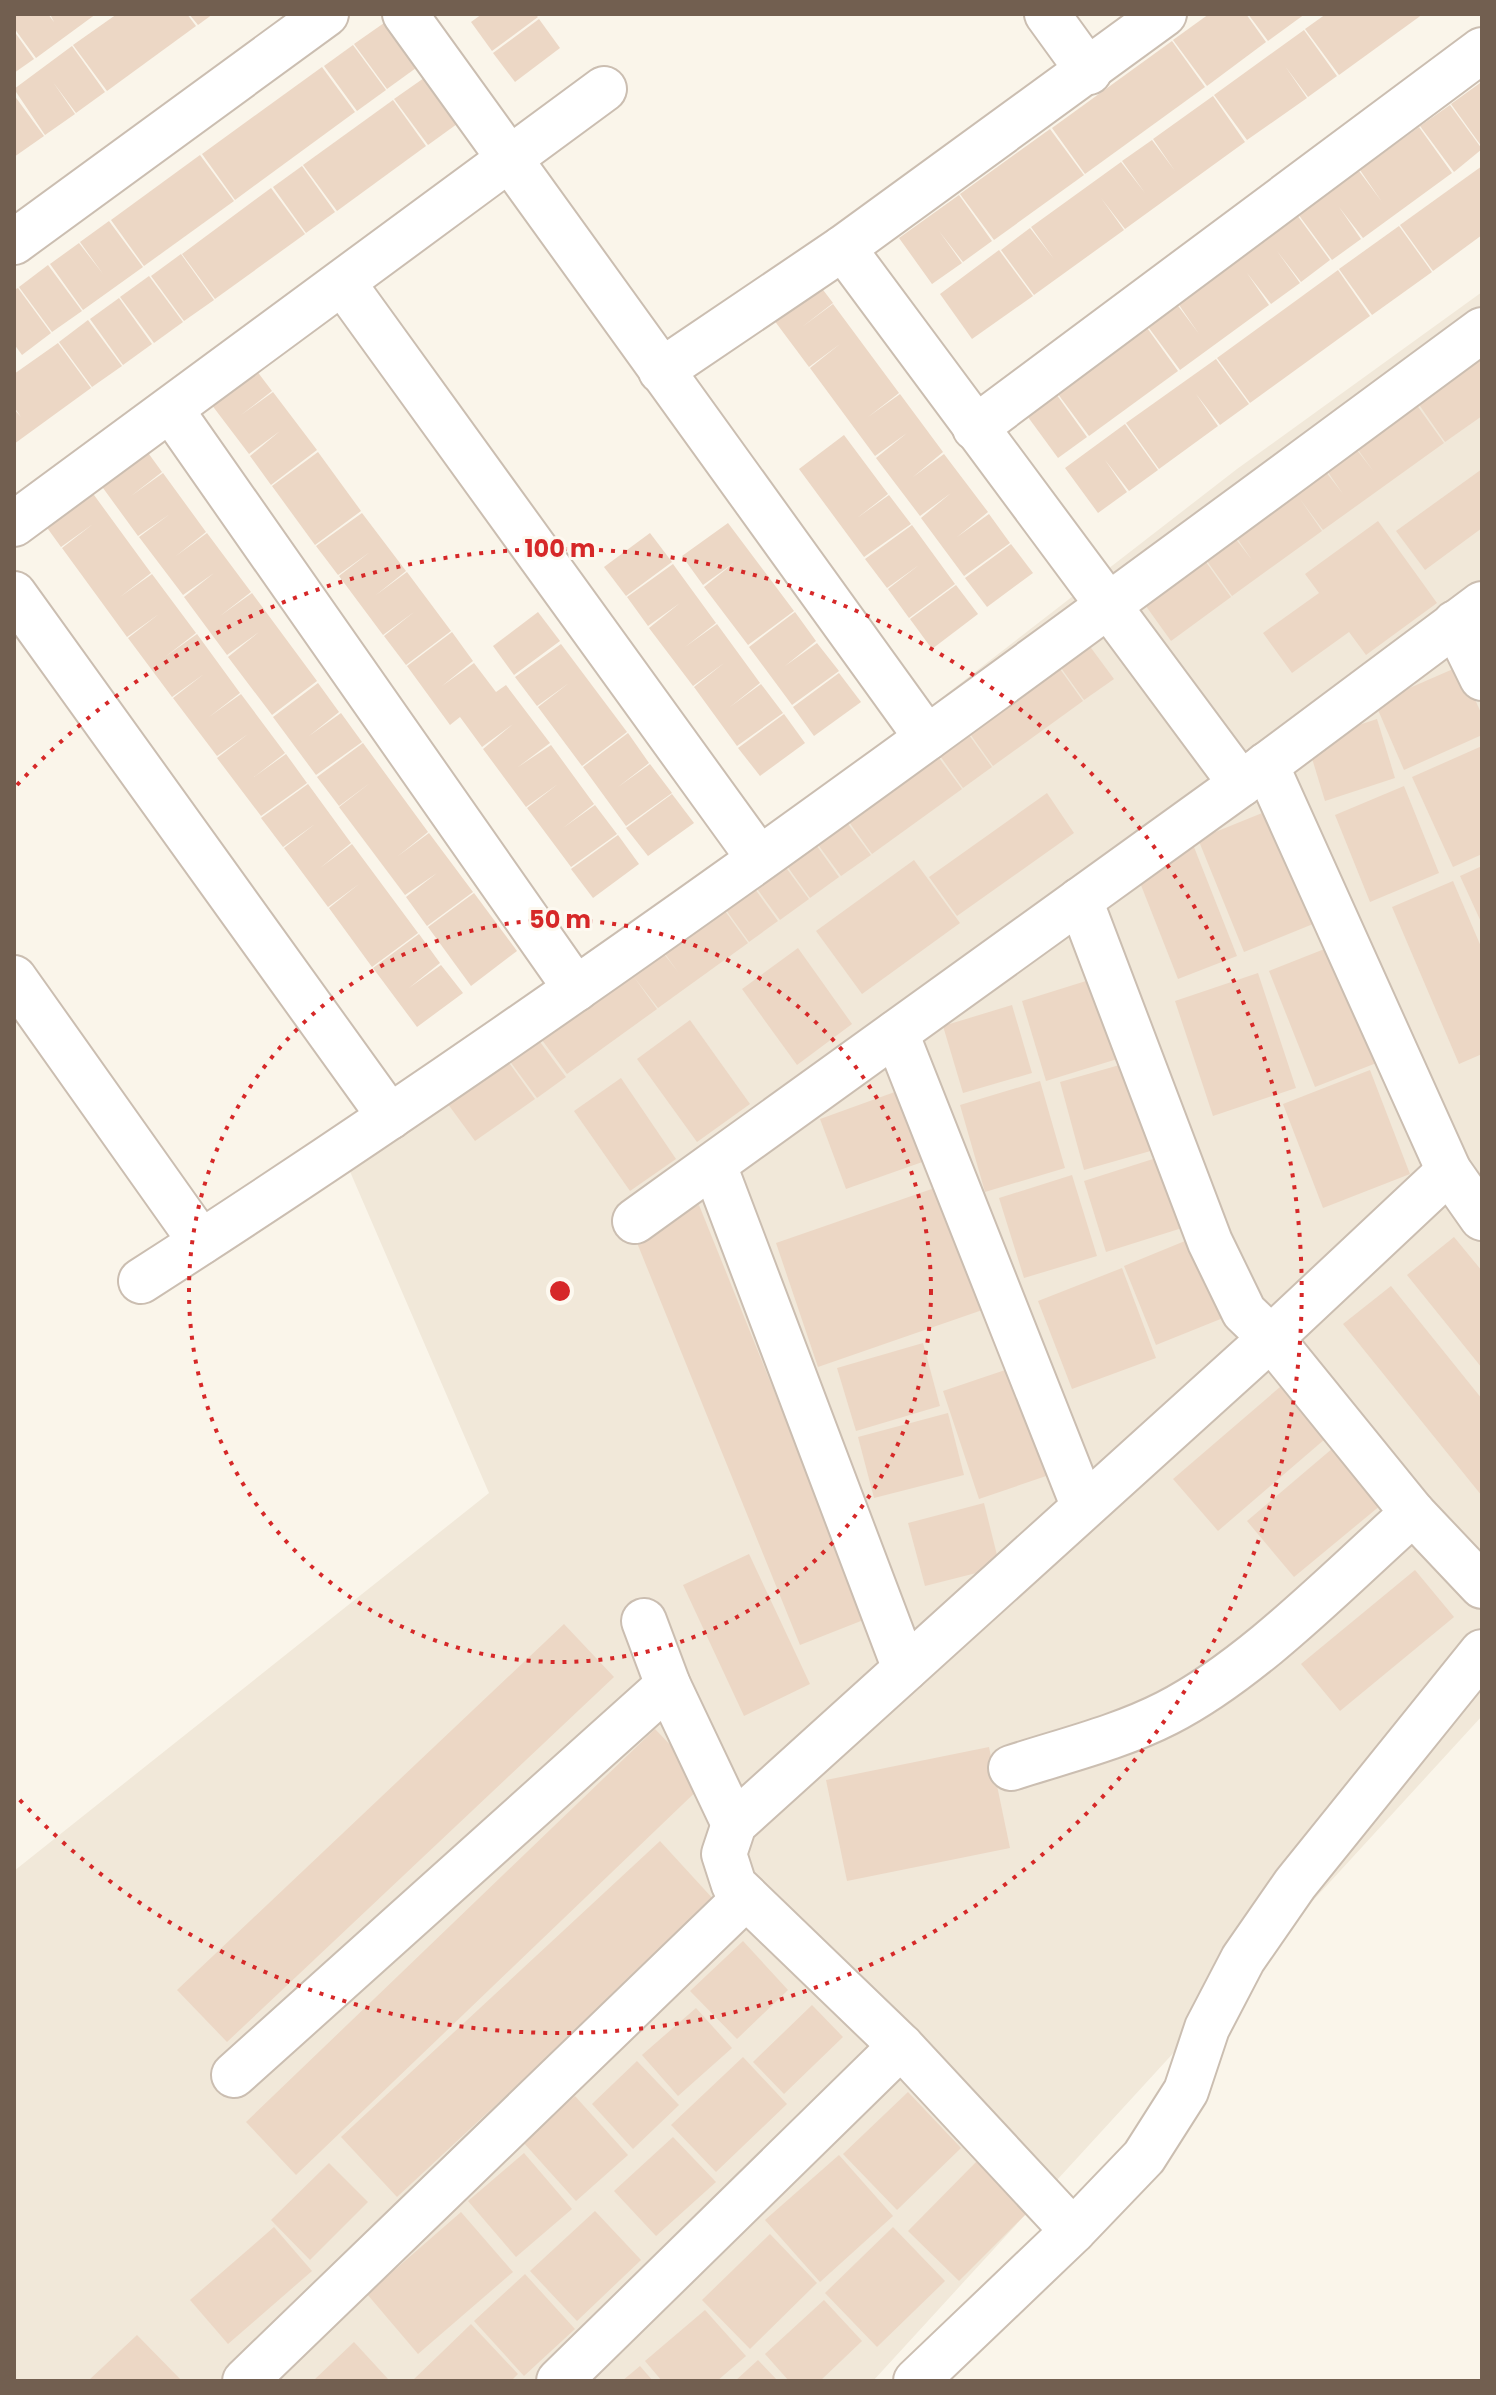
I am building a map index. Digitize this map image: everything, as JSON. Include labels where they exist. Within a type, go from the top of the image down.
[{"type":"street","points":[[14,242],[326,14]]},
{"type":"street","points":[[405,14],[927,738]]},
{"type":"street","points":[[1047,14],[1089,72]]},
{"type":"street","points":[[661,371],[843,248],[1089,72],[1164,14]]},
{"type":"street","points":[[975,428],[1482,50]]},
{"type":"street","points":[[14,524],[604,89]]},
{"type":"street","points":[[843,248],[1109,605],[1253,774],[1449,1171],[1482,1218]]},
{"type":"street","points":[[343,283],[758,857]]},
{"type":"street","points":[[141,1281],[390,1117],[576,989],[927,738],[1482,330]]},
{"type":"street","points":[[171,410],[576,989]]},
{"type":"street","points":[[14,594],[390,1117]]},
{"type":"street","points":[[635,1221],[1253,774],[1468,613],[1482,678]]},
{"type":"street","points":[[1080,900],[1223,1270],[1244,1312],[1271,1338],[1413,1513],[1482,1586]]},
{"type":"street","points":[[14,978],[201,1242]]},
{"type":"street","points":[[896,1033],[1083,1505]]},
{"type":"street","points":[[714,1165],[905,1669]]},
{"type":"street","points":[[1073,2231],[901,2046],[734,1885],[724,1854],[734,1824],[1271,1338],[1449,1171]]},
{"type":"street","points":[[1011,1768],[1133,1729],[1198,1696],[1247,1660],[1413,1513]]},
{"type":"street","points":[[644,1621],[668,1685],[734,1824]]},
{"type":"street","points":[[916,2381],[1073,2231],[1144,2157],[1186,2091],[1207,2028],[1236,1973],[1295,1884],[1482,1652]]},
{"type":"street","points":[[234,2075],[668,1685]]},
{"type":"street","points":[[245,2381],[746,1897]]},
{"type":"street","points":[[559,2381],[901,2046]]},
{"type":"shaded area","points":[[1482,292],[1482,1716],[873,2381],[14,2381],[14,1871],[489,1493],[345,1160],[1237,469]]},
{"type":"building","points":[[14,14],[48,14],[54,22],[50,14],[96,14],[36,58],[14,28]]},
{"type":"building","points":[[117,14],[187,14],[196,26],[107,91],[73,45]]},
{"type":"building","points":[[189,14],[213,14],[198,25]]},
{"type":"building","points":[[482,14],[535,14],[538,17],[492,51],[471,22]]},
{"type":"building","points":[[1209,14],[1246,14],[1266,42],[1207,86],[1173,40]]},
{"type":"building","points":[[1248,14],[1305,14],[1268,41]]},
{"type":"building","points":[[1326,14],[1423,14],[1339,75],[1305,29]]},
{"type":"building","points":[[539,19],[560,48],[515,82],[493,53]]},
{"type":"building","points":[[384,23],[416,68],[387,89],[354,44]]},
{"type":"building","points":[[1304,30],[1337,76],[1308,97],[1285,66],[1307,98],[1247,140],[1214,95]]},
{"type":"building","points":[[14,31],[34,59],[14,73]]},
{"type":"building","points":[[1172,41],[1205,87],[1085,174],[1052,128]]},
{"type":"building","points":[[353,45],[386,90],[357,111],[324,66]]},
{"type":"building","points":[[72,46],[105,92],[76,113],[53,82],[75,114],[45,135],[14,89]]},
{"type":"building","points":[[322,67],[355,112],[235,200],[202,154]]},
{"type":"building","points":[[424,78],[457,124],[428,145],[394,99]]},
{"type":"building","points":[[1480,83],[1482,85],[1482,147],[1451,104]]},
{"type":"building","points":[[14,95],[44,136],[14,157]]},
{"type":"building","points":[[1213,96],[1245,142],[1125,229],[1101,198],[1124,230],[1034,295],[1001,250],[1030,228],[1054,259],[1031,227],[1121,162],[1145,193],[1122,161],[1152,140],[1175,171],[1153,139]]},
{"type":"building","points":[[393,100],[426,146],[337,211],[303,165]]},
{"type":"building","points":[[1450,105],[1482,149],[1454,172],[1420,126]]},
{"type":"building","points":[[1419,127],[1452,173],[1363,238],[1339,207],[1361,239],[1332,260],[1298,214],[1359,171],[1382,202],[1360,170]]},
{"type":"building","points":[[1050,129],[1084,175],[994,240],[960,194]]},
{"type":"building","points":[[200,155],[234,201],[144,266],[111,220]]},
{"type":"building","points":[[302,166],[335,212],[306,233],[273,187]]},
{"type":"building","points":[[1482,166],[1482,235],[1433,271],[1400,225]]},
{"type":"building","points":[[271,188],[305,234],[215,299],[182,254]]},
{"type":"building","points":[[959,195],[992,241],[963,262],[939,231],[962,263],[932,284],[899,238]]},
{"type":"building","points":[[1297,215],[1330,260],[1301,282],[1277,251],[1300,283],[1271,304],[1247,273],[1269,305],[1180,370],[1146,324],[1176,303],[1199,334],[1177,302]]},
{"type":"building","points":[[109,221],[143,267],[83,310],[50,264],[79,243],[103,274],[80,242]]},
{"type":"building","points":[[1399,226],[1432,272],[1372,315],[1339,269]]},
{"type":"building","points":[[999,250],[1033,296],[972,339],[940,294]]},
{"type":"building","points":[[181,254],[214,300],[184,321],[151,276]]},
{"type":"building","points":[[48,265],[82,311],[52,332],[19,287]]},
{"type":"building","points":[[1338,270],[1370,316],[1250,403],[1217,358]]},
{"type":"building","points":[[811,274],[833,303],[802,327],[833,304],[899,393],[868,417],[900,394],[943,452],[913,477],[944,454],[988,512],[957,537],[989,514],[1010,543],[964,576],[921,518],[951,493],[920,516],[876,458],[907,433],[875,456],[810,368],[840,344],[809,367],[765,308]]},
{"type":"building","points":[[149,276],[183,322],[154,343],[120,297]]},
{"type":"building","points":[[18,288],[51,333],[22,355],[14,344],[14,290]]},
{"type":"building","points":[[119,298],[152,344],[123,365],[90,319]]},
{"type":"building","points":[[88,320],[122,366],[92,387],[59,342]]},
{"type":"building","points":[[1145,325],[1178,371],[1089,436],[1055,390]]},
{"type":"building","points":[[58,343],[91,388],[14,444],[14,409],[21,417],[14,407],[14,374]]},
{"type":"building","points":[[1482,346],[1482,416],[1445,442],[1413,396]]},
{"type":"building","points":[[1216,359],[1249,404],[1220,425],[1196,394],[1218,426],[1159,469],[1126,423]]},
{"type":"building","points":[[250,362],[272,391],[241,415],[273,392],[317,450],[271,485],[250,456],[280,431],[249,454],[205,396]]},
{"type":"building","points":[[1054,391],[1087,437],[1058,458],[1025,413]]},
{"type":"building","points":[[1411,397],[1444,443],[1323,530],[1300,499],[1322,531],[1232,596],[1199,550],[1228,529],[1252,560],[1230,528],[1319,463],[1343,494],[1321,462],[1350,441],[1374,472],[1351,440]]},
{"type":"building","points":[[1125,424],[1158,470],[1129,491],[1105,460],[1127,492],[1098,513],[1065,468]]},
{"type":"building","points":[[844,435],[888,494],[857,518],[889,495],[911,524],[864,557],[799,469]]},
{"type":"building","points":[[141,443],[162,472],[131,496],[163,473],[206,532],[176,556],[207,533],[251,592],[220,616],[252,593],[317,681],[272,715],[228,657],[259,632],[227,655],[184,597],[214,573],[183,595],[139,537],[170,514],[138,536],[95,477]]},
{"type":"building","points":[[318,452],[361,511],[315,545],[272,486]]},
{"type":"building","points":[[1482,469],[1482,528],[1425,570],[1396,531]]},
{"type":"building","points":[[86,484],[151,573],[120,597],[152,574],[196,633],[165,657],[197,634],[240,693],[209,717],[241,694],[285,753],[254,777],[286,754],[307,783],[261,816],[217,758],[248,734],[217,756],[173,698],[204,674],[172,697],[128,638],[159,614],[127,637],[62,548],[93,524],[61,547],[40,518]]},
{"type":"building","points":[[362,513],[406,571],[376,595],[407,572],[451,631],[406,665],[384,636],[414,612],[383,635],[339,576],[370,552],[338,575],[316,546]]},
{"type":"building","points":[[1378,521],[1437,603],[1366,655],[1349,632],[1292,673],[1263,633],[1319,593],[1305,574]]},
{"type":"building","points":[[728,523],[794,611],[748,645],[704,587],[735,562],[703,585],[682,556]]},
{"type":"building","points":[[912,525],[955,584],[909,618],[888,589],[919,565],[887,588],[865,559]]},
{"type":"building","points":[[650,533],[672,562],[626,596],[604,567]]},
{"type":"building","points":[[1011,544],[1033,573],[987,607],[965,578]]},
{"type":"building","points":[[1198,551],[1231,597],[1171,641],[1138,595]]},
{"type":"building","points":[[673,564],[716,623],[685,647],[717,624],[760,683],[730,707],[761,684],[783,713],[737,746],[694,687],[724,663],[693,686],[649,628],[680,603],[648,626],[627,597]]},
{"type":"building","points":[[956,585],[978,614],[932,649],[910,619]]},
{"type":"building","points":[[538,612],[560,641],[514,675],[493,646]]},
{"type":"building","points":[[795,612],[816,641],[785,666],[817,643],[839,671],[792,705],[749,647]]},
{"type":"building","points":[[452,632],[473,661],[442,686],[474,663],[496,692],[506,685],[550,743],[518,767],[551,745],[594,804],[563,828],[595,805],[617,834],[571,867],[527,808],[558,784],[526,807],[483,749],[513,724],[482,747],[460,717],[450,725],[407,666]]},
{"type":"building","points":[[1080,633],[1114,679],[1084,700],[1051,654]]},
{"type":"building","points":[[561,644],[627,732],[582,766],[538,707],[569,683],[537,706],[515,677]]},
{"type":"building","points":[[1050,655],[1083,701],[993,766],[960,720]]},
{"type":"building","points":[[1460,666],[1482,715],[1482,735],[1404,770],[1375,703]]},
{"type":"building","points":[[839,673],[861,702],[814,736],[793,707]]},
{"type":"building","points":[[318,683],[339,712],[309,736],[341,713],[362,742],[316,775],[273,717]]},
{"type":"building","points":[[784,714],[805,743],[760,776],[738,748]]},
{"type":"building","points":[[1377,719],[1395,778],[1325,801],[1307,742]]},
{"type":"building","points":[[959,721],[992,767],[963,788],[930,742]]},
{"type":"building","points":[[628,733],[649,763],[618,787],[650,764],[672,793],[626,826],[583,767]]},
{"type":"building","points":[[363,743],[428,832],[398,856],[429,833],[473,892],[427,926],[406,897],[437,873],[405,895],[339,807],[370,783],[339,806],[317,777]]},
{"type":"building","points":[[928,743],[962,789],[872,854],[839,808]]},
{"type":"building","points":[[1482,746],[1482,854],[1453,867],[1412,777]]},
{"type":"building","points":[[308,784],[351,843],[320,868],[352,844],[418,933],[372,967],[329,908],[359,884],[328,907],[284,848],[315,824],[283,847],[261,818]]},
{"type":"building","points":[[1404,786],[1439,873],[1370,902],[1335,815]]},
{"type":"building","points":[[1047,793],[1074,833],[957,916],[929,877]]},
{"type":"building","points":[[672,794],[694,823],[648,856],[626,828]]},
{"type":"building","points":[[837,809],[871,855],[841,876],[808,831]]},
{"type":"building","points":[[1272,809],[1318,922],[1244,952],[1198,839]]},
{"type":"building","points":[[807,832],[839,877],[810,898],[777,852]]},
{"type":"building","points":[[618,835],[639,864],[593,898],[571,869]]},
{"type":"building","points":[[1194,847],[1237,956],[1178,979],[1135,870]]},
{"type":"building","points":[[776,854],[809,899],[780,920],[746,874]]},
{"type":"building","points":[[914,860],[960,923],[862,994],[816,931]]},
{"type":"building","points":[[1482,866],[1482,924],[1460,876]]},
{"type":"building","points":[[745,875],[778,921],[749,942],[716,896]]},
{"type":"building","points":[[1453,881],[1482,949],[1482,1054],[1459,1064],[1392,907]]},
{"type":"building","points":[[474,893],[517,951],[471,986],[428,927]]},
{"type":"building","points":[[715,897],[748,943],[658,1008],[634,977],[657,1009],[567,1074],[534,1029],[654,941],[678,972],[655,940]]},
{"type":"building","points":[[419,934],[440,963],[409,988],[441,965],[463,993],[417,1027],[373,968]]},
{"type":"building","points":[[1332,946],[1379,1062],[1315,1087],[1269,971]]},
{"type":"building","points":[[798,948],[852,1024],[797,1065],[742,989]]},
{"type":"building","points":[[1258,973],[1296,1088],[1213,1116],[1175,1001]]},
{"type":"building","points":[[1102,976],[1127,1056],[1046,1081],[1022,1001]]},
{"type":"building","points":[[1012,1005],[1032,1073],[963,1093],[943,1026]]},
{"type":"building","points":[[690,1020],[750,1104],[697,1142],[637,1059]]},
{"type":"building","points":[[532,1031],[566,1077],[537,1098],[503,1052]]},
{"type":"building","points":[[502,1053],[535,1099],[475,1141],[442,1096]]},
{"type":"building","points":[[1130,1062],[1154,1150],[1084,1170],[1060,1082]]},
{"type":"building","points":[[1370,1070],[1410,1174],[1323,1208],[1283,1104]]},
{"type":"building","points":[[621,1078],[676,1159],[630,1191],[574,1111]]},
{"type":"building","points":[[1040,1081],[1065,1168],[985,1192],[960,1105]]},
{"type":"building","points":[[903,1089],[928,1160],[846,1189],[820,1119]]},
{"type":"building","points":[[1175,1152],[1198,1223],[1106,1252],[1084,1181]]},
{"type":"building","points":[[1072,1175],[1097,1256],[1024,1278],[999,1198]]},
{"type":"building","points":[[949,1183],[991,1307],[818,1367],[776,1243]]},
{"type":"building","points":[[699,1205],[866,1619],[800,1645],[633,1233]]},
{"type":"building","points":[[1202,1234],[1233,1314],[1156,1345],[1124,1266]]},
{"type":"building","points":[[1454,1237],[1482,1271],[1482,1368],[1407,1275]]},
{"type":"building","points":[[1122,1268],[1156,1358],[1072,1389],[1038,1301]]},
{"type":"building","points":[[1391,1286],[1482,1399],[1482,1496],[1343,1324]]},
{"type":"building","points":[[923,1343],[940,1406],[856,1431],[837,1368]]},
{"type":"building","points":[[1017,1366],[1052,1474],[979,1499],[943,1391]]},
{"type":"building","points":[[1280,1387],[1325,1439],[1218,1531],[1173,1479]]},
{"type":"building","points":[[948,1413],[964,1475],[874,1498],[858,1437]]},
{"type":"building","points":[[1333,1448],[1381,1505],[1294,1577],[1247,1521]]},
{"type":"building","points":[[984,1503],[1000,1567],[925,1586],[908,1523]]},
{"type":"building","points":[[749,1554],[810,1684],[744,1716],[683,1585]]},
{"type":"building","points":[[1415,1570],[1454,1617],[1340,1711],[1301,1664]]},
{"type":"building","points":[[564,1624],[614,1677],[227,2042],[177,1990]]},
{"type":"building","points":[[655,1729],[706,1782],[296,2175],[246,2122]]},
{"type":"building","points":[[989,1747],[1010,1848],[847,1881],[826,1780]]},
{"type":"building","points":[[660,1841],[715,1901],[397,2197],[341,2137]]},
{"type":"building","points":[[743,1941],[788,1990],[737,2039],[690,1991]]},
{"type":"building","points":[[812,2005],[843,2037],[784,2094],[753,2062]]},
{"type":"building","points":[[696,2008],[732,2048],[678,2096],[642,2055]]},
{"type":"building","points":[[743,2057],[787,2104],[716,2172],[671,2125]]},
{"type":"building","points":[[637,2061],[679,2105],[633,2149],[592,2104]]},
{"type":"building","points":[[908,2092],[961,2148],[897,2210],[843,2154]]},
{"type":"building","points":[[575,2096],[628,2155],[576,2201],[523,2142]]},
{"type":"building","points":[[673,2137],[716,2182],[656,2236],[614,2191]]},
{"type":"building","points":[[524,2153],[572,2209],[516,2257],[468,2201]]},
{"type":"building","points":[[839,2155],[893,2216],[820,2282],[765,2220]]},
{"type":"building","points":[[979,2159],[1030,2210],[959,2281],[908,2231]]},
{"type":"building","points":[[329,2163],[368,2202],[310,2260],[271,2220]]},
{"type":"building","points":[[595,2211],[641,2260],[577,2321],[530,2271]]},
{"type":"building","points":[[461,2212],[513,2272],[418,2354],[367,2294]]},
{"type":"building","points":[[274,2227],[312,2271],[228,2344],[190,2300]]},
{"type":"building","points":[[893,2227],[945,2281],[877,2347],[825,2293]]},
{"type":"building","points":[[770,2234],[817,2283],[750,2349],[702,2300]]},
{"type":"building","points":[[525,2274],[575,2329],[524,2376],[474,2321]]},
{"type":"building","points":[[824,2300],[862,2341],[820,2381],[789,2381],[765,2354]]},
{"type":"building","points":[[705,2310],[746,2356],[717,2381],[662,2381],[645,2361]]},
{"type":"building","points":[[471,2324],[518,2374],[511,2381],[412,2381]]},
{"type":"building","points":[[137,2335],[182,2381],[88,2381]]},
{"type":"building","points":[[354,2342],[388,2379],[313,2381]]},
{"type":"building","points":[[758,2360],[778,2381],[735,2381]]},
{"type":"building","points":[[640,2366],[653,2381],[622,2381]]}]
